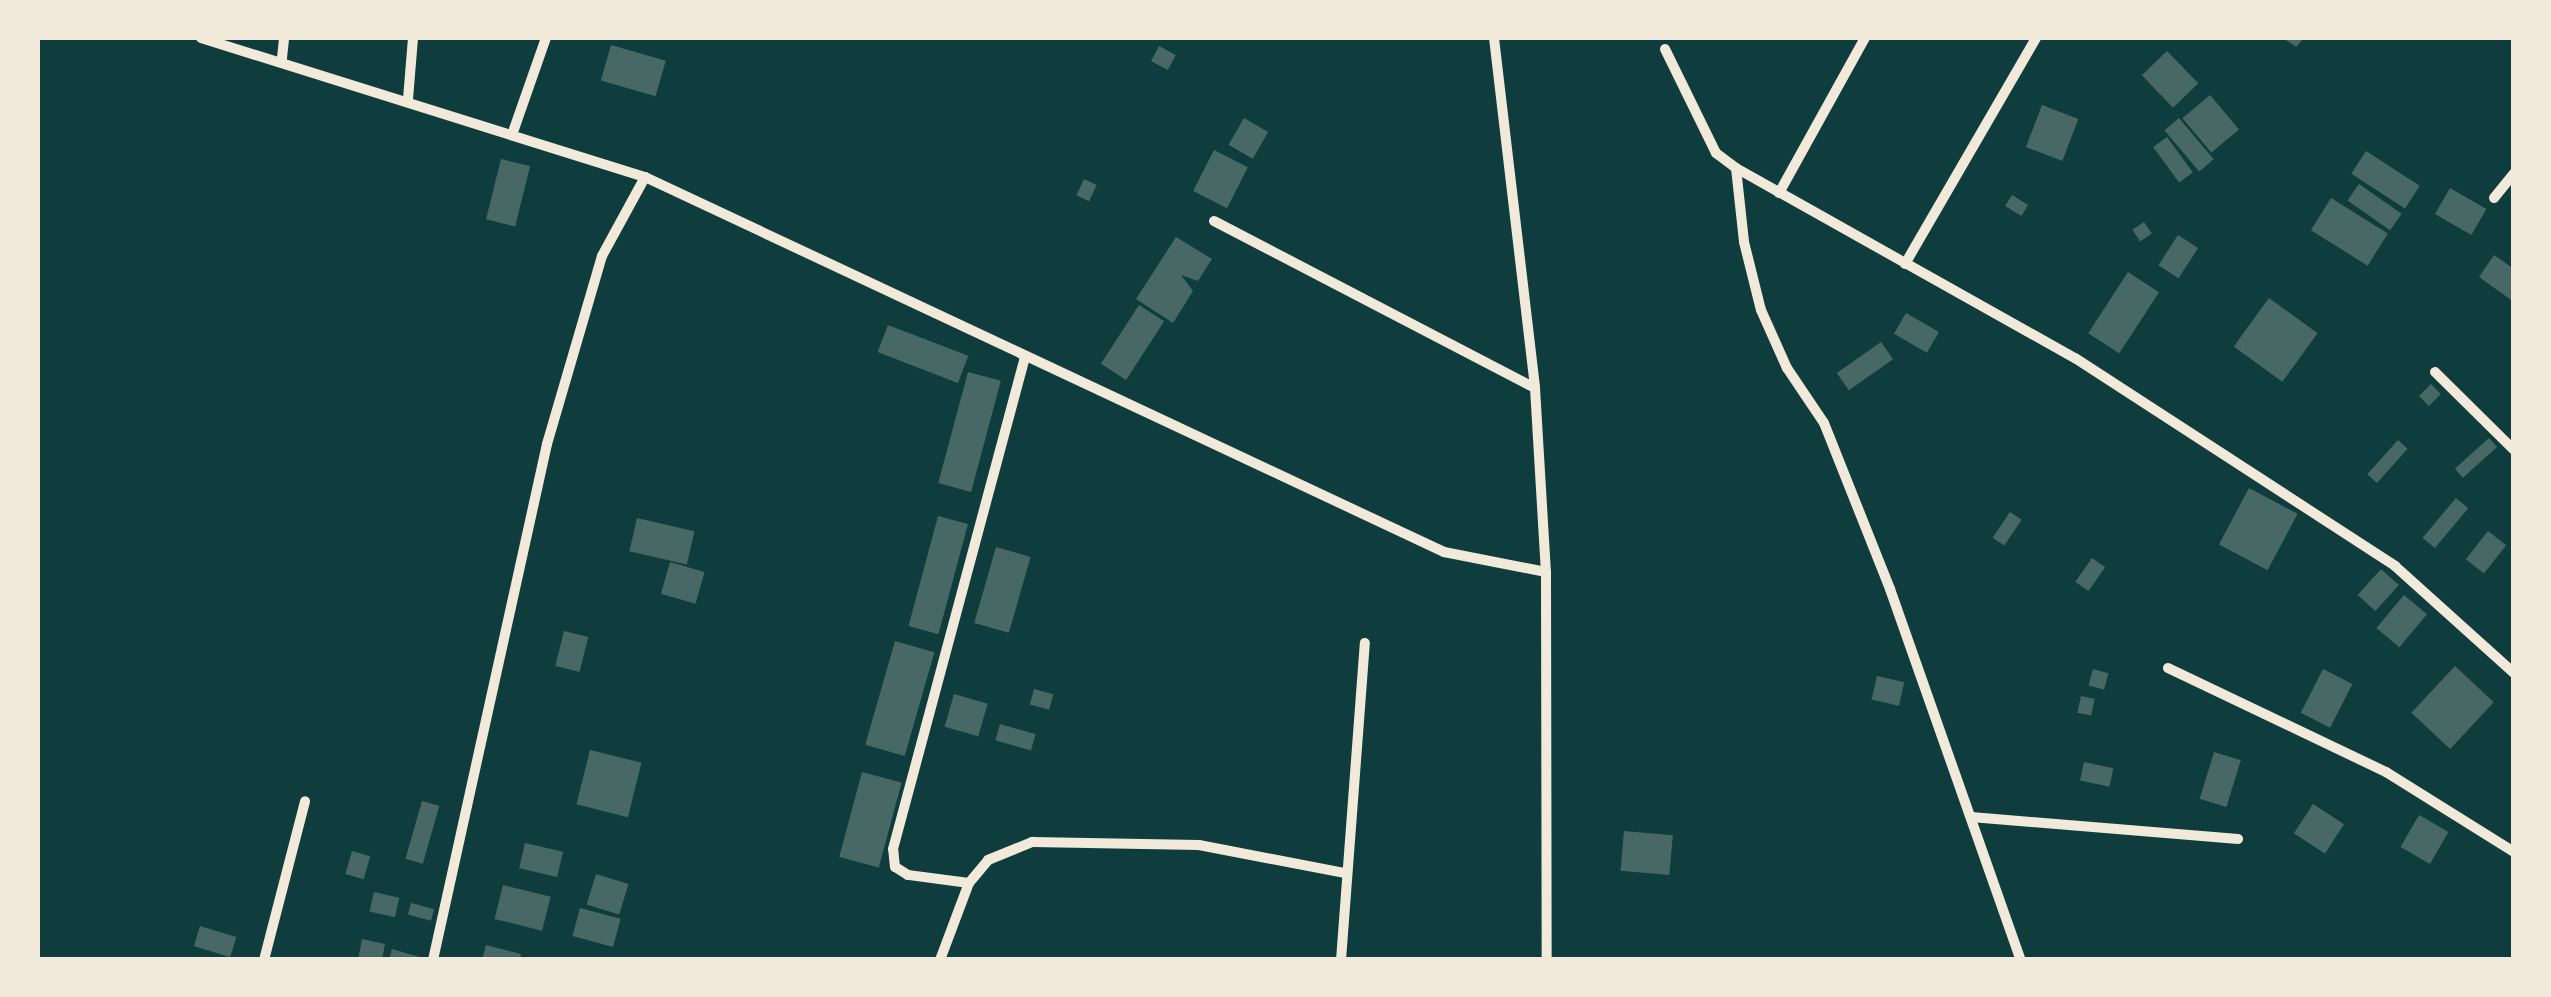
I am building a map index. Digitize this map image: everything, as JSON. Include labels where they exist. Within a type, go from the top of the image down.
[{"type":"street","points":[[201,38],[282,58],[645,177],[1444,552],[1546,572]]},
{"type":"street","points":[[282,58],[284,38]]},
{"type":"street","points":[[408,99],[413,38]]},
{"type":"street","points":[[513,132],[546,38]]},
{"type":"street","points":[[1494,38],[1535,388],[1546,572],[1547,960]]},
{"type":"street","points":[[1779,193],[1865,38]]},
{"type":"street","points":[[1905,264],[2036,38]]},
{"type":"street","points":[[1665,49],[1716,153],[1736,168],[2075,358],[2395,566],[2514,672]]},
{"type":"street","points":[[1736,168],[1744,242],[1762,310],[1788,368],[1824,423],[2021,960]]},
{"type":"street","points":[[2494,198],[2514,174]]},
{"type":"street","points":[[433,960],[548,444],[602,256],[645,177]]},
{"type":"street","points":[[1214,221],[1535,388]]},
{"type":"street","points":[[969,883],[908,875],[896,867],[893,849],[1025,357]]},
{"type":"street","points":[[2436,372],[2514,450]]},
{"type":"street","points":[[1340,960],[1365,643]]},
{"type":"street","points":[[2168,668],[2386,772],[2514,852]]},
{"type":"street","points":[[264,960],[305,801]]},
{"type":"street","points":[[1971,818],[2238,839]]},
{"type":"street","points":[[940,960],[969,883],[1008,847],[1085,839],[1199,845],[1345,874]]},
{"type":"building","points":[[2283,38],[2304,38],[2296,47]]},
{"type":"building","points":[[611,45],[666,61],[656,96],[601,81]]},
{"type":"building","points":[[1159,46],[1176,55],[1168,70],[1151,61]]},
{"type":"building","points":[[2167,51],[2198,83],[2173,108],[2142,75]]},
{"type":"building","points":[[2210,95],[2239,129],[2211,153],[2182,118]]},
{"type":"building","points":[[2042,105],[2078,119],[2062,161],[2026,147]]},
{"type":"building","points":[[1244,118],[1268,132],[1253,159],[1228,145]]},
{"type":"building","points":[[2179,118],[2214,159],[2199,172],[2164,130]]},
{"type":"building","points":[[2167,137],[2193,173],[2179,183],[2153,147]]},
{"type":"building","points":[[1214,150],[1248,167],[1227,208],[1193,191]]},
{"type":"building","points":[[2366,151],[2420,186],[2405,209],[2351,174]]},
{"type":"building","points":[[501,159],[530,166],[515,226],[486,219]]},
{"type":"building","points":[[1084,179],[1097,185],[1089,201],[1076,195]]},
{"type":"building","points":[[2359,184],[2402,214],[2390,230],[2348,200]]},
{"type":"building","points":[[2450,188],[2486,209],[2471,235],[2435,214]]},
{"type":"building","points":[[2012,195],[2028,205],[2021,216],[2005,206]]},
{"type":"building","points":[[2331,198],[2388,234],[2368,266],[2311,230]]},
{"type":"building","points":[[2144,222],[2152,234],[2140,241],[2132,230]]},
{"type":"building","points":[[2178,235],[2198,248],[2179,278],[2158,265]]},
{"type":"building","points":[[1176,237],[1212,259],[1198,281],[1181,275],[1193,291],[1173,323],[1136,299]]},
{"type":"building","points":[[2494,255],[2514,269],[2514,302],[2479,277]]},
{"type":"building","points":[[2128,272],[2159,292],[2119,353],[2088,333]]},
{"type":"building","points":[[2269,298],[2318,333],[2282,382],[2234,347]]},
{"type":"building","points":[[1139,305],[1164,321],[1126,380],[1101,364]]},
{"type":"building","points":[[1906,313],[1939,332],[1927,353],[1894,334]]},
{"type":"building","points":[[888,325],[968,356],[958,383],[878,352]]},
{"type":"building","points":[[1881,342],[1893,359],[1849,390],[1837,373]]},
{"type":"building","points":[[968,372],[1001,381],[971,492],[938,483]]},
{"type":"building","points":[[2431,384],[2441,394],[2429,406],[2419,396]]},
{"type":"building","points":[[2489,438],[2497,447],[2463,478],[2455,469]]},
{"type":"building","points":[[2398,440],[2408,449],[2377,483],[2367,474]]},
{"type":"building","points":[[2249,488],[2298,514],[2268,570],[2219,545]]},
{"type":"building","points":[[2456,498],[2468,508],[2435,548],[2423,538]]},
{"type":"building","points":[[2010,512],[2022,520],[2004,546],[1993,538]]},
{"type":"building","points":[[938,516],[968,524],[938,634],[908,626]]},
{"type":"building","points":[[637,518],[694,531],[687,564],[629,551]]},
{"type":"building","points":[[2488,531],[2506,545],[2484,574],[2466,559]]},
{"type":"building","points":[[996,547],[1031,557],[1009,633],[974,623]]},
{"type":"building","points":[[2092,558],[2105,567],[2088,591],[2075,582]]},
{"type":"building","points":[[670,562],[705,572],[696,604],[661,594]]},
{"type":"building","points":[[2381,569],[2399,585],[2375,611],[2358,595]]},
{"type":"building","points":[[2404,595],[2427,614],[2399,647],[2376,628]]},
{"type":"building","points":[[564,631],[588,637],[580,672],[555,666]]},
{"type":"building","points":[[895,641],[934,652],[905,756],[865,745]]},
{"type":"building","points":[[2455,666],[2494,702],[2450,749],[2411,713]]},
{"type":"building","points":[[2093,669],[2108,673],[2104,690],[2089,685]]},
{"type":"building","points":[[2323,669],[2352,684],[2330,728],[2301,713]]},
{"type":"building","points":[[1877,676],[1904,682],[1899,706],[1872,699]]},
{"type":"building","points":[[1034,689],[1053,694],[1049,710],[1030,704]]},
{"type":"building","points":[[954,694],[988,704],[978,736],[945,727]]},
{"type":"building","points":[[2081,696],[2095,699],[2091,716],[2077,713]]},
{"type":"building","points":[[1000,724],[1036,734],[1031,751],[995,740]]},
{"type":"building","points":[[590,750],[641,763],[628,817],[576,804]]},
{"type":"building","points":[[2214,752],[2241,760],[2226,807],[2200,799]]},
{"type":"building","points":[[2084,762],[2113,768],[2109,787],[2080,781]]},
{"type":"building","points":[[862,772],[902,783],[879,868],[839,857]]},
{"type":"building","points":[[422,801],[439,806],[423,864],[405,859]]},
{"type":"building","points":[[2313,804],[2344,824],[2325,854],[2294,833]]},
{"type":"building","points":[[2419,815],[2448,832],[2430,864],[2400,847]]},
{"type":"building","points":[[1624,831],[1673,835],[1669,875],[1621,871]]},
{"type":"building","points":[[525,843],[563,852],[557,877],[519,868]]},
{"type":"building","points":[[352,851],[370,856],[364,879],[345,874]]},
{"type":"building","points":[[596,874],[629,884],[619,915],[587,905]]},
{"type":"building","points":[[503,885],[551,897],[542,931],[495,919]]},
{"type":"building","points":[[374,892],[399,898],[395,917],[370,911]]},
{"type":"building","points":[[411,903],[434,909],[431,921],[408,915]]},
{"type":"building","points":[[580,908],[621,919],[613,947],[572,936]]},
{"type":"building","points":[[200,926],[236,937],[230,957],[194,946]]},
{"type":"building","points":[[362,939],[385,944],[382,960],[358,960]]},
{"type":"building","points":[[486,945],[521,954],[520,960],[482,960]]},
{"type":"building","points":[[392,949],[423,958],[423,960],[389,960]]}]
